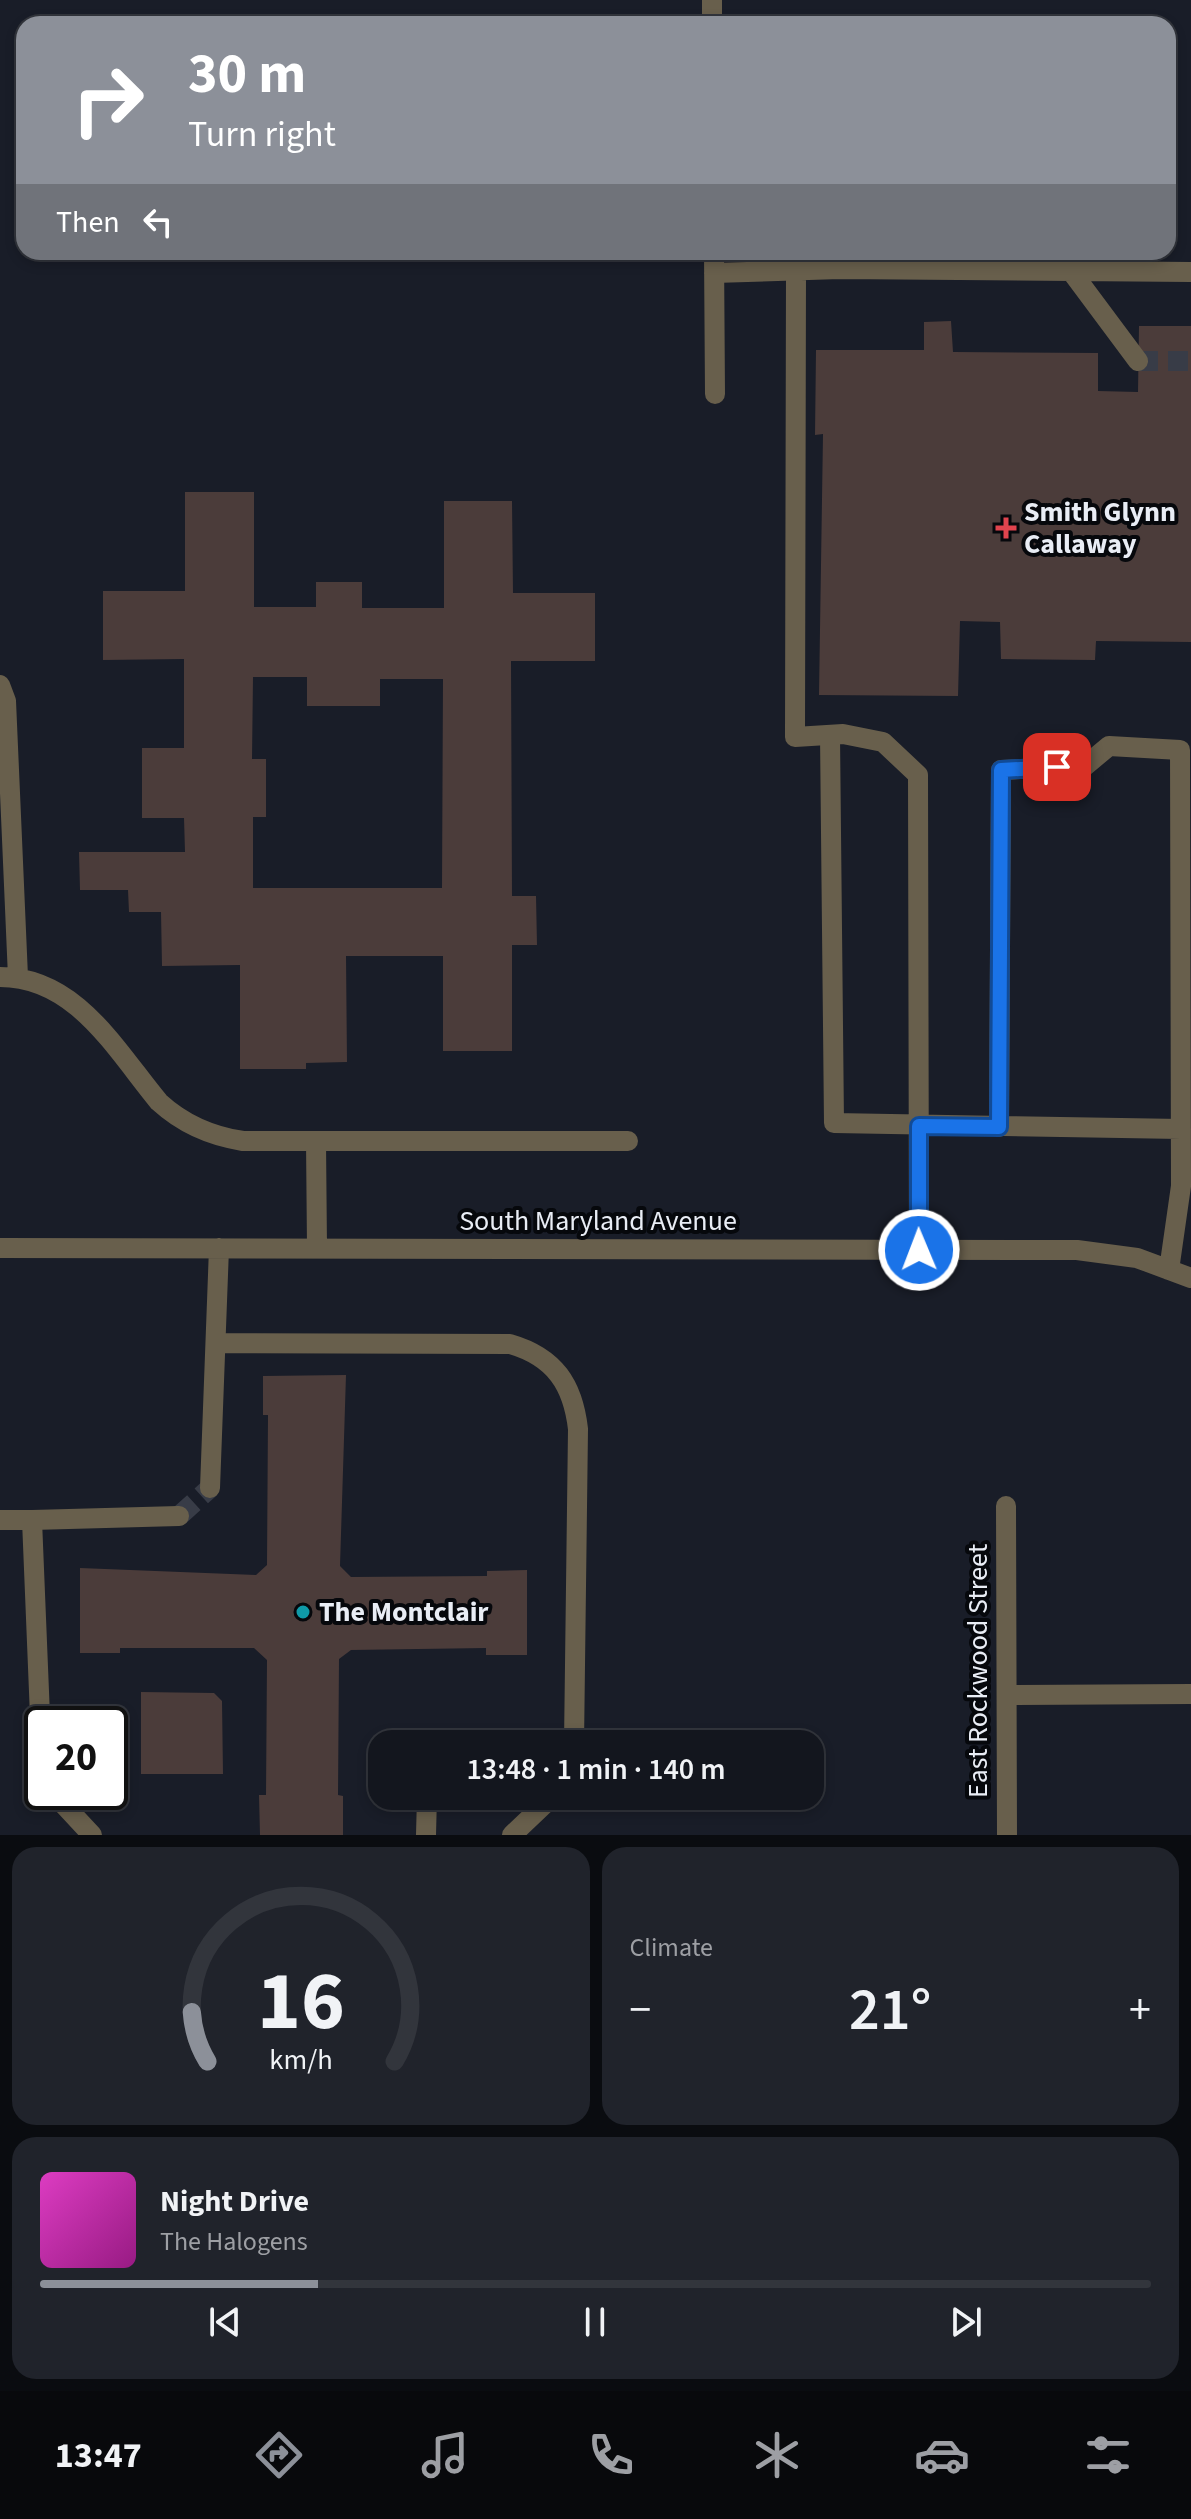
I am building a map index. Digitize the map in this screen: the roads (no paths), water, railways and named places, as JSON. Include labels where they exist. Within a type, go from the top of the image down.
[{"type":"street","points":[[715,394],[714,262],[796,271],[1191,272]]},
{"type":"street","points":[[796,271],[795,737],[830,735],[883,742],[918,775],[919,1250]]},
{"type":"street","points":[[1071,271],[1138,361]]},
{"type":"street","points":[[0,685],[6,701],[9,977],[45,983],[70,998],[159,1102],[197,1129],[243,1141],[628,1141]]},
{"type":"street","points":[[830,735],[834,1123],[1181,1129]]},
{"type":"street","points":[[999,1127],[1001,770],[1085,766],[1109,746],[1185,748],[1181,1129],[1186,1187],[1169,1270]]},
{"type":"street","points":[[316,1141],[317,1248]]},
{"type":"street","name":"South Maryland Avenue","points":[[0,1248],[1077,1250],[1137,1258],[1191,1278]]},
{"type":"street","points":[[210,1488],[219,1248]]},
{"type":"street","points":[[217,1343],[510,1344],[530,1349],[550,1362],[567,1383],[578,1429],[574,1730]]},
{"type":"street","name":"East Rockwood Street","points":[[1006,1506],[1007,1835]]},
{"type":"street","points":[[0,1520],[179,1516]]},
{"type":"street","points":[[32,1520],[40,1706]]},
{"type":"street","points":[[1007,1695],[1191,1694]]},
{"type":"street","points":[[69,1810],[92,1835]]},
{"type":"street","points":[[426,1835],[427,1810]]},
{"type":"street","points":[[512,1835],[538,1810]]},
{"type":"tunnel","points":[[1138,361],[1191,361]]},
{"type":"tunnel","points":[[179,1516],[210,1488]]},
{"type":"place","name":"Smith Glynn Callaway","points":[[1006,528]]},
{"type":"place","name":"The Montclair","points":[[303,1612]]}]
